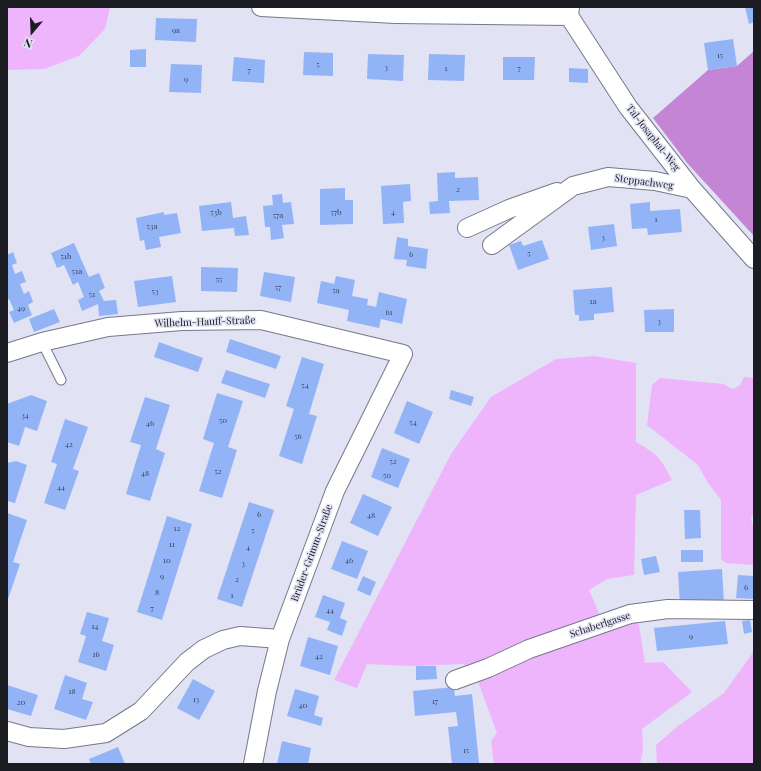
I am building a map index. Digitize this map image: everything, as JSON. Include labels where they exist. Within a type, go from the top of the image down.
[{"type":"street","points":[[261,7],[396,14],[569,12]]},
{"type":"street","name":"Tal-Josaphat-Weg","points":[[569,12],[628,107],[692,189],[754,259]]},
{"type":"street","name":"Steppachweg","points":[[467,228],[509,209],[573,186],[608,177],[655,181],[692,189]]},
{"type":"street","name":"Steppachweg","points":[[492,245],[573,186]]},
{"type":"street","name":"Wilhelm-Hauff-Straße","points":[[7,353],[42,342],[108,327],[182,321],[261,320],[403,354]]},
{"type":"street","name":"Brüder-Grimm-Straße","points":[[253,764],[267,690],[280,639],[335,491],[403,354]]},
{"type":"street","name":"Schaberlgasse","points":[[455,680],[488,668],[529,649],[630,614],[668,610],[754,610]]},
{"type":"street","points":[[7,730],[29,736],[64,739],[106,732],[141,711],[188,662],[204,649],[223,640],[240,636],[280,639]]},
{"type":"lane","points":[[42,342],[61,380]]},
{"type":"shaded area","points":[[7,7],[110,7],[105,29],[79,56],[44,69],[7,70]]},
{"type":"shaded area","points":[[754,51],[754,236],[688,164],[653,118],[708,70],[737,66]]},
{"type":"shaded area","points":[[594,356],[636,363],[636,442],[658,457],[665,466],[672,480],[636,495],[634,575],[607,579],[589,590],[602,620],[473,670],[463,664],[409,666],[367,664],[357,688],[334,680],[451,454],[491,397],[556,359]]},
{"type":"shaded area","points":[[744,377],[754,378],[754,512],[751,519],[754,530],[754,565],[726,563],[721,559],[721,500],[708,483],[698,465],[647,425],[652,385],[660,378],[723,384],[733,389],[740,385]]},
{"type":"shaded area","points":[[638,619],[645,663],[663,662],[692,692],[642,729],[643,750],[640,764],[494,764],[491,741],[497,733],[477,679],[513,663]]},
{"type":"shaded area","points":[[754,651],[754,764],[657,764],[656,745],[678,726],[724,693]]},
{"type":"building","points":[[745,7],[754,7],[754,22],[749,24]]},
{"type":"building","points":[[156,18],[197,19],[196,42],[155,40]]},
{"type":"building","points":[[733,39],[737,66],[708,70],[704,43]]},
{"type":"building","points":[[146,49],[146,67],[130,67],[130,50]]},
{"type":"building","points":[[304,52],[333,53],[333,76],[303,75]]},
{"type":"building","points":[[368,54],[404,55],[403,81],[367,79]]},
{"type":"building","points":[[429,54],[465,55],[464,81],[428,80]]},
{"type":"building","points":[[234,57],[265,60],[264,83],[232,81]]},
{"type":"building","points":[[503,57],[535,57],[534,80],[503,80]]},
{"type":"building","points":[[171,64],[202,65],[201,93],[169,92]]},
{"type":"building","points":[[569,68],[588,69],[588,83],[569,82]]},
{"type":"building","points":[[455,172],[455,178],[478,177],[479,200],[449,201],[450,213],[430,214],[429,202],[438,201],[437,173]]},
{"type":"building","points":[[410,184],[411,201],[403,202],[404,223],[383,224],[381,186]]},
{"type":"building","points":[[345,188],[345,200],[353,200],[353,224],[320,225],[320,189]]},
{"type":"building","points":[[282,194],[283,203],[291,202],[294,224],[282,225],[284,238],[271,240],[270,227],[265,227],[263,206],[273,205],[272,195]]},
{"type":"building","points":[[231,202],[233,218],[246,216],[249,235],[235,236],[234,228],[202,231],[199,206]]},
{"type":"building","points":[[650,202],[650,211],[680,209],[682,232],[648,235],[647,228],[632,229],[630,204]]},
{"type":"building","points":[[164,212],[164,215],[177,213],[181,233],[159,237],[161,247],[146,250],[144,240],[140,241],[136,218]]},
{"type":"building","points":[[614,224],[617,246],[591,250],[588,227]]},
{"type":"building","points":[[397,237],[408,239],[408,246],[428,249],[426,269],[406,266],[407,260],[394,259]]},
{"type":"building","points":[[542,240],[549,259],[518,270],[509,245],[521,241],[523,246]]},
{"type":"building","points":[[74,243],[89,277],[99,273],[105,288],[99,291],[104,301],[116,300],[118,314],[99,316],[98,304],[82,311],[78,300],[84,297],[78,282],[73,285],[64,265],[57,268],[51,253]]},
{"type":"building","points":[[13,252],[17,263],[12,265],[15,274],[22,271],[26,282],[20,284],[24,294],[29,291],[33,302],[28,305],[32,315],[14,323],[9,312],[14,310],[9,299],[7,300],[7,255]]},
{"type":"building","points":[[201,267],[238,268],[237,292],[201,291]]},
{"type":"building","points":[[264,272],[295,277],[291,302],[260,296]]},
{"type":"building","points":[[172,276],[176,302],[138,307],[134,281]]},
{"type":"building","points":[[336,276],[355,280],[352,296],[368,299],[367,305],[376,307],[379,292],[407,299],[402,324],[381,319],[379,328],[347,321],[349,310],[317,303],[321,281],[334,284]]},
{"type":"building","points":[[612,287],[614,312],[594,314],[594,320],[579,321],[579,315],[575,315],[573,290]]},
{"type":"building","points":[[54,309],[60,322],[34,332],[29,319]]},
{"type":"building","points":[[674,309],[674,332],[645,332],[644,310]]},
{"type":"building","points":[[230,339],[281,356],[276,369],[226,352]]},
{"type":"building","points":[[159,342],[203,358],[198,372],[154,357]]},
{"type":"building","points":[[302,357],[324,364],[309,414],[317,416],[302,464],[279,456],[294,409],[286,406]]},
{"type":"building","points":[[226,370],[270,384],[265,398],[221,383]]},
{"type":"building","points":[[451,390],[474,397],[471,406],[449,399]]},
{"type":"building","points":[[217,393],[243,401],[228,447],[237,450],[222,498],[199,491],[214,443],[203,439]]},
{"type":"building","points":[[31,395],[47,401],[37,431],[25,427],[19,446],[7,442],[7,404]]},
{"type":"building","points":[[145,397],[170,405],[156,449],[165,453],[150,501],[126,494],[141,445],[130,442]]},
{"type":"building","points":[[407,401],[433,412],[419,444],[394,433]]},
{"type":"building","points":[[65,419],[88,427],[73,469],[79,471],[65,510],[44,503],[57,464],[51,462]]},
{"type":"building","points":[[382,448],[410,459],[398,488],[371,477]]},
{"type":"building","points":[[16,461],[27,465],[15,503],[7,501],[7,463]]},
{"type":"building","points":[[363,494],[392,507],[378,536],[350,523]]},
{"type":"building","points":[[249,502],[274,510],[242,607],[217,599]]},
{"type":"building","points":[[684,510],[700,510],[701,538],[685,539]]},
{"type":"building","points":[[7,513],[27,520],[13,562],[20,564],[7,602]]},
{"type":"building","points":[[167,516],[192,524],[162,620],[137,612]]},
{"type":"building","points":[[342,541],[368,551],[357,579],[331,569]]},
{"type":"building","points":[[681,550],[703,550],[703,562],[681,562]]},
{"type":"building","points":[[656,556],[660,572],[644,575],[641,559]]},
{"type":"building","points":[[722,569],[724,604],[680,606],[678,572]]},
{"type":"building","points":[[738,575],[754,576],[754,599],[736,598]]},
{"type":"building","points":[[363,576],[376,582],[370,596],[357,590]]},
{"type":"building","points":[[323,595],[345,603],[340,618],[347,621],[342,636],[327,630],[330,622],[315,617]]},
{"type":"building","points":[[87,612],[109,618],[102,641],[114,645],[106,671],[78,662],[86,636],[80,634]]},
{"type":"building","points":[[750,620],[752,632],[744,634],[742,621]]},
{"type":"building","points":[[725,621],[728,644],[657,651],[654,628]]},
{"type":"building","points":[[308,637],[338,646],[330,675],[300,666]]},
{"type":"building","points":[[416,666],[436,666],[437,679],[416,680]]},
{"type":"building","points":[[65,675],[87,683],[82,699],[93,702],[86,720],[54,709]]},
{"type":"building","points":[[193,679],[215,691],[199,720],[177,708]]},
{"type":"building","points":[[7,685],[38,695],[31,716],[7,709]]},
{"type":"building","points":[[454,687],[455,696],[472,694],[479,763],[452,764],[448,727],[458,726],[456,712],[415,716],[413,691]]},
{"type":"building","points":[[295,689],[319,696],[314,715],[323,718],[321,726],[287,716]]},
{"type":"building","points":[[282,741],[311,748],[308,764],[277,764]]},
{"type":"building","points":[[118,747],[125,764],[91,764],[89,759]]}]
